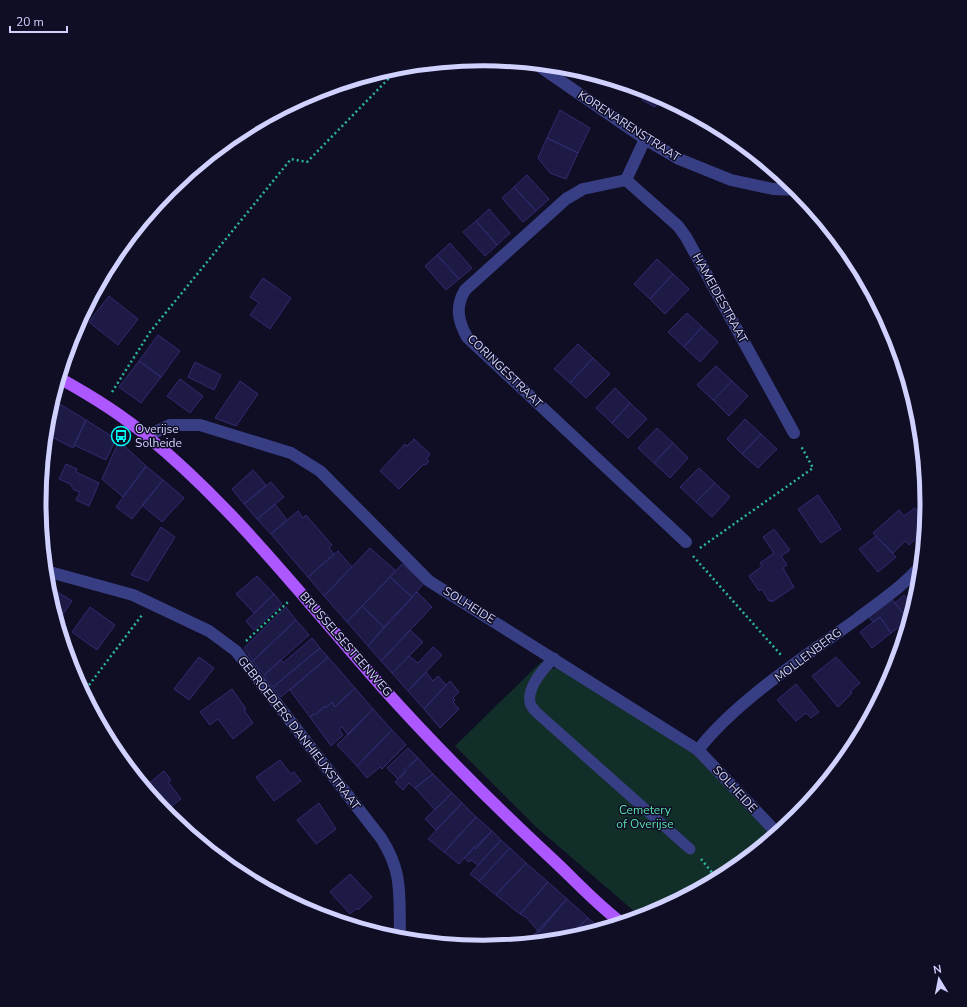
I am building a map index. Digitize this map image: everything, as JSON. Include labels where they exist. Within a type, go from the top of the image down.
[{"type":"main road","name":"BRUSSELSESTEENWEG","points":[[64,381],[104,404],[147,436],[183,467],[231,515],[300,590],[383,687],[488,800],[618,920]]},
{"type":"street","name":"KORENARENSTRAAT","points":[[546,71],[645,139],[679,159],[731,180],[773,189],[788,190]]},
{"type":"street","points":[[626,180],[645,139]]},
{"type":"street","name":"HAMEIDESTRAAT","points":[[626,180],[678,226],[686,237],[794,433]]},
{"type":"street","name":"CORINGESTRAAT","points":[[626,180],[583,189],[566,199],[465,290],[458,304],[458,313],[463,329],[468,337],[686,542]]},
{"type":"street","name":"SOLHEIDE","points":[[147,436],[170,425],[200,426],[291,453],[320,471],[429,580],[698,750],[774,830]]},
{"type":"street","name":"MOLLENBERG","points":[[698,750],[709,736],[738,710],[791,667],[880,602],[916,571]]},
{"type":"street","name":"GEBROEDERS DANHIEUXSTRAAT","points":[[52,573],[133,595],[209,631],[236,651],[392,854],[399,881],[400,933]]},
{"type":"lane","points":[[554,658],[546,666],[532,688],[529,695],[530,704],[536,712],[690,849]]},
{"type":"path","points":[[104,404],[150,332],[291,159],[307,162],[392,76]]},
{"type":"path","points":[[691,554],[813,468],[794,433]]},
{"type":"path","points":[[686,542],[686,548],[691,554],[791,667]]},
{"type":"path","points":[[236,651],[300,590]]},
{"type":"path","points":[[87,688],[150,604]]},
{"type":"path","points":[[690,849],[710,868],[714,875]]},
{"type":"green space","name":"Cemetery of Overijse","points":[[541,662],[551,669],[560,667],[695,755],[770,833],[750,851],[702,882],[677,896],[637,913],[536,827],[455,746]]},
{"type":"building","points":[[642,96],[658,102],[655,107],[642,100],[644,97]]},
{"type":"building","points":[[560,110],[590,128],[578,153],[547,138]]},
{"type":"building","points":[[547,138],[578,153],[566,179],[550,173],[538,158]]},
{"type":"building","points":[[527,175],[549,199],[536,211],[514,187]]},
{"type":"building","points":[[514,187],[536,211],[523,222],[502,198]]},
{"type":"building","points":[[489,209],[510,233],[497,245],[476,221]]},
{"type":"building","points":[[476,221],[497,245],[485,256],[463,232]]},
{"type":"building","points":[[450,243],[472,268],[459,279],[437,255]]},
{"type":"building","points":[[437,255],[459,279],[446,290],[425,266]]},
{"type":"building","points":[[657,259],[673,274],[650,299],[634,284]]},
{"type":"building","points":[[673,274],[689,289],[665,314],[650,299]]},
{"type":"building","points":[[263,278],[291,298],[270,329],[250,315],[259,303],[250,297]]},
{"type":"building","points":[[109,296],[138,319],[118,345],[89,322]]},
{"type":"building","points":[[687,313],[702,327],[684,347],[668,332]]},
{"type":"building","points":[[702,327],[718,342],[700,362],[684,347]]},
{"type":"building","points":[[158,335],[180,351],[161,377],[139,361]]},
{"type":"building","points":[[578,344],[593,358],[570,383],[554,369]]},
{"type":"building","points":[[593,358],[610,374],[586,398],[570,383]]},
{"type":"building","points":[[139,361],[161,377],[141,403],[119,387]]},
{"type":"building","points":[[195,362],[221,375],[214,390],[188,377]]},
{"type":"building","points":[[716,366],[732,381],[713,400],[697,385]]},
{"type":"building","points":[[180,379],[203,396],[190,413],[167,396]]},
{"type":"building","points":[[240,381],[258,394],[236,426],[215,418]]},
{"type":"building","points":[[732,381],[748,396],[729,416],[713,400]]},
{"type":"building","points":[[615,388],[630,403],[612,423],[596,408]]},
{"type":"building","points":[[58,403],[86,420],[73,448],[51,437]]},
{"type":"building","points":[[630,403],[647,419],[628,438],[612,423]]},
{"type":"building","points":[[745,419],[761,434],[742,454],[727,439]]},
{"type":"building","points":[[86,420],[116,439],[106,460],[74,445]]},
{"type":"building","points":[[657,428],[673,443],[654,463],[638,448]]},
{"type":"building","points":[[761,434],[777,449],[758,468],[742,454]]},
{"type":"building","points":[[414,439],[430,454],[426,459],[429,461],[426,465],[424,464],[399,489],[380,471],[405,444],[407,446]]},
{"type":"building","points":[[119,441],[146,466],[123,497],[102,479]]},
{"type":"building","points":[[673,443],[688,458],[670,478],[654,463]]},
{"type":"building","points":[[66,464],[77,469],[76,472],[99,483],[89,506],[76,500],[80,492],[74,490],[70,484],[59,479]]},
{"type":"building","points":[[146,466],[163,480],[132,519],[116,507]]},
{"type":"building","points":[[699,468],[715,483],[696,502],[680,487]]},
{"type":"building","points":[[253,470],[266,485],[244,504],[232,489]]},
{"type":"building","points":[[163,480],[184,498],[162,522],[142,505]]},
{"type":"building","points":[[271,482],[284,497],[257,519],[244,504]]},
{"type":"building","points":[[715,483],[730,497],[712,517],[696,502]]},
{"type":"building","points":[[818,495],[841,529],[821,543],[798,509]]},
{"type":"building","points":[[275,504],[287,520],[271,534],[257,519]]},
{"type":"building","points":[[915,508],[921,516],[920,535],[909,545],[905,541],[893,553],[873,533],[899,510],[904,516]]},
{"type":"building","points":[[298,511],[303,518],[306,515],[332,545],[329,548],[334,554],[308,577],[271,534]]},
{"type":"building","points":[[161,527],[175,537],[148,581],[131,575]]},
{"type":"building","points":[[774,529],[790,550],[781,556],[787,565],[783,568],[794,587],[772,602],[771,600],[769,601],[762,589],[759,591],[749,576],[762,566],[760,563],[774,553],[763,537]]},
{"type":"building","points":[[876,536],[896,557],[878,572],[859,549]]},
{"type":"building","points":[[370,548],[396,571],[347,622],[324,596]]},
{"type":"building","points":[[338,551],[352,567],[324,596],[308,577]]},
{"type":"building","points":[[402,564],[424,583],[412,597],[390,577]]},
{"type":"building","points":[[257,576],[274,594],[254,613],[236,594]]},
{"type":"building","points":[[390,577],[412,597],[384,627],[362,606]]},
{"type":"building","points":[[54,590],[72,601],[61,617]]},
{"type":"building","points":[[417,592],[432,607],[381,661],[368,646]]},
{"type":"building","points":[[274,594],[282,604],[254,630],[246,621]]},
{"type":"building","points":[[904,595],[910,602],[906,617],[895,603]]},
{"type":"building","points":[[892,599],[906,617],[904,623],[891,633],[880,617],[873,622],[869,617]]},
{"type":"building","points":[[362,606],[384,627],[368,646],[347,622]]},
{"type":"building","points":[[90,607],[115,625],[97,650],[72,632]]},
{"type":"building","points":[[286,607],[296,620],[253,661],[244,648]]},
{"type":"building","points":[[880,617],[891,633],[872,648],[860,632]]},
{"type":"building","points":[[296,620],[309,635],[264,675],[253,661]]},
{"type":"building","points":[[410,630],[423,642],[392,673],[381,661]]},
{"type":"building","points":[[312,638],[320,648],[273,687],[264,675],[281,660],[283,663]]},
{"type":"building","points":[[433,647],[442,655],[408,691],[392,673],[409,656],[418,663]]},
{"type":"building","points":[[320,648],[328,657],[281,697],[273,687]]},
{"type":"building","points":[[199,657],[214,668],[189,700],[174,689]]},
{"type":"building","points":[[328,657],[355,688],[335,707],[332,702],[326,708],[325,706],[315,715],[314,714],[310,717],[290,690]]},
{"type":"building","points":[[836,657],[860,683],[850,692],[852,693],[838,707],[812,676]]},
{"type":"building","points":[[426,672],[433,681],[438,676],[446,685],[424,709],[408,691]]},
{"type":"building","points":[[450,681],[459,692],[453,698],[455,700],[453,702],[459,709],[440,728],[424,709]]},
{"type":"building","points":[[796,684],[819,712],[811,718],[806,713],[796,721],[777,700]]},
{"type":"building","points":[[355,688],[373,709],[348,735],[342,727],[339,729],[343,735],[331,746],[310,717],[314,714],[315,715],[325,706],[326,708],[332,702],[335,707]]},
{"type":"building","points":[[232,689],[246,709],[244,710],[253,723],[233,739],[218,719],[210,725],[200,712]]},
{"type":"building","points":[[373,709],[392,730],[357,766],[337,745]]},
{"type":"building","points":[[392,730],[406,745],[382,769],[380,767],[367,778],[357,766]]},
{"type":"building","points":[[408,748],[418,758],[404,770],[406,772],[398,779],[387,768]]},
{"type":"building","points":[[418,758],[433,774],[415,788],[409,783],[403,790],[395,782]]},
{"type":"building","points":[[280,760],[291,774],[294,772],[301,781],[274,801],[256,777]]},
{"type":"building","points":[[164,771],[171,780],[168,782],[181,799],[169,808],[148,784]]},
{"type":"building","points":[[433,774],[452,793],[435,810],[415,788]]},
{"type":"building","points":[[452,793],[462,803],[436,830],[425,819]]},
{"type":"building","points":[[319,803],[336,829],[316,844],[297,820]]},
{"type":"building","points":[[462,803],[476,817],[444,852],[428,839]]},
{"type":"building","points":[[476,817],[492,831],[476,849],[474,847],[459,864],[444,852]]},
{"type":"building","points":[[492,831],[501,840],[478,865],[471,860],[469,862],[464,858]]},
{"type":"building","points":[[501,840],[510,848],[479,881],[470,874]]},
{"type":"building","points":[[212,843],[219,852],[217,851],[210,845]]},
{"type":"building","points":[[510,848],[526,863],[496,895],[479,881]]},
{"type":"building","points":[[225,851],[234,863],[221,854]]},
{"type":"building","points":[[526,863],[548,882],[520,914],[496,895]]},
{"type":"building","points":[[350,874],[372,897],[358,910],[357,908],[350,914],[330,892]]},
{"type":"building","points":[[548,882],[567,899],[539,932],[526,917],[520,914]]},
{"type":"building","points":[[567,899],[588,918],[573,932],[531,938]]},
{"type":"building","points":[[588,918],[597,926],[597,926],[573,932]]},
{"type":"place","name":"Overijse Solheide","points":[[121,436]]}]
